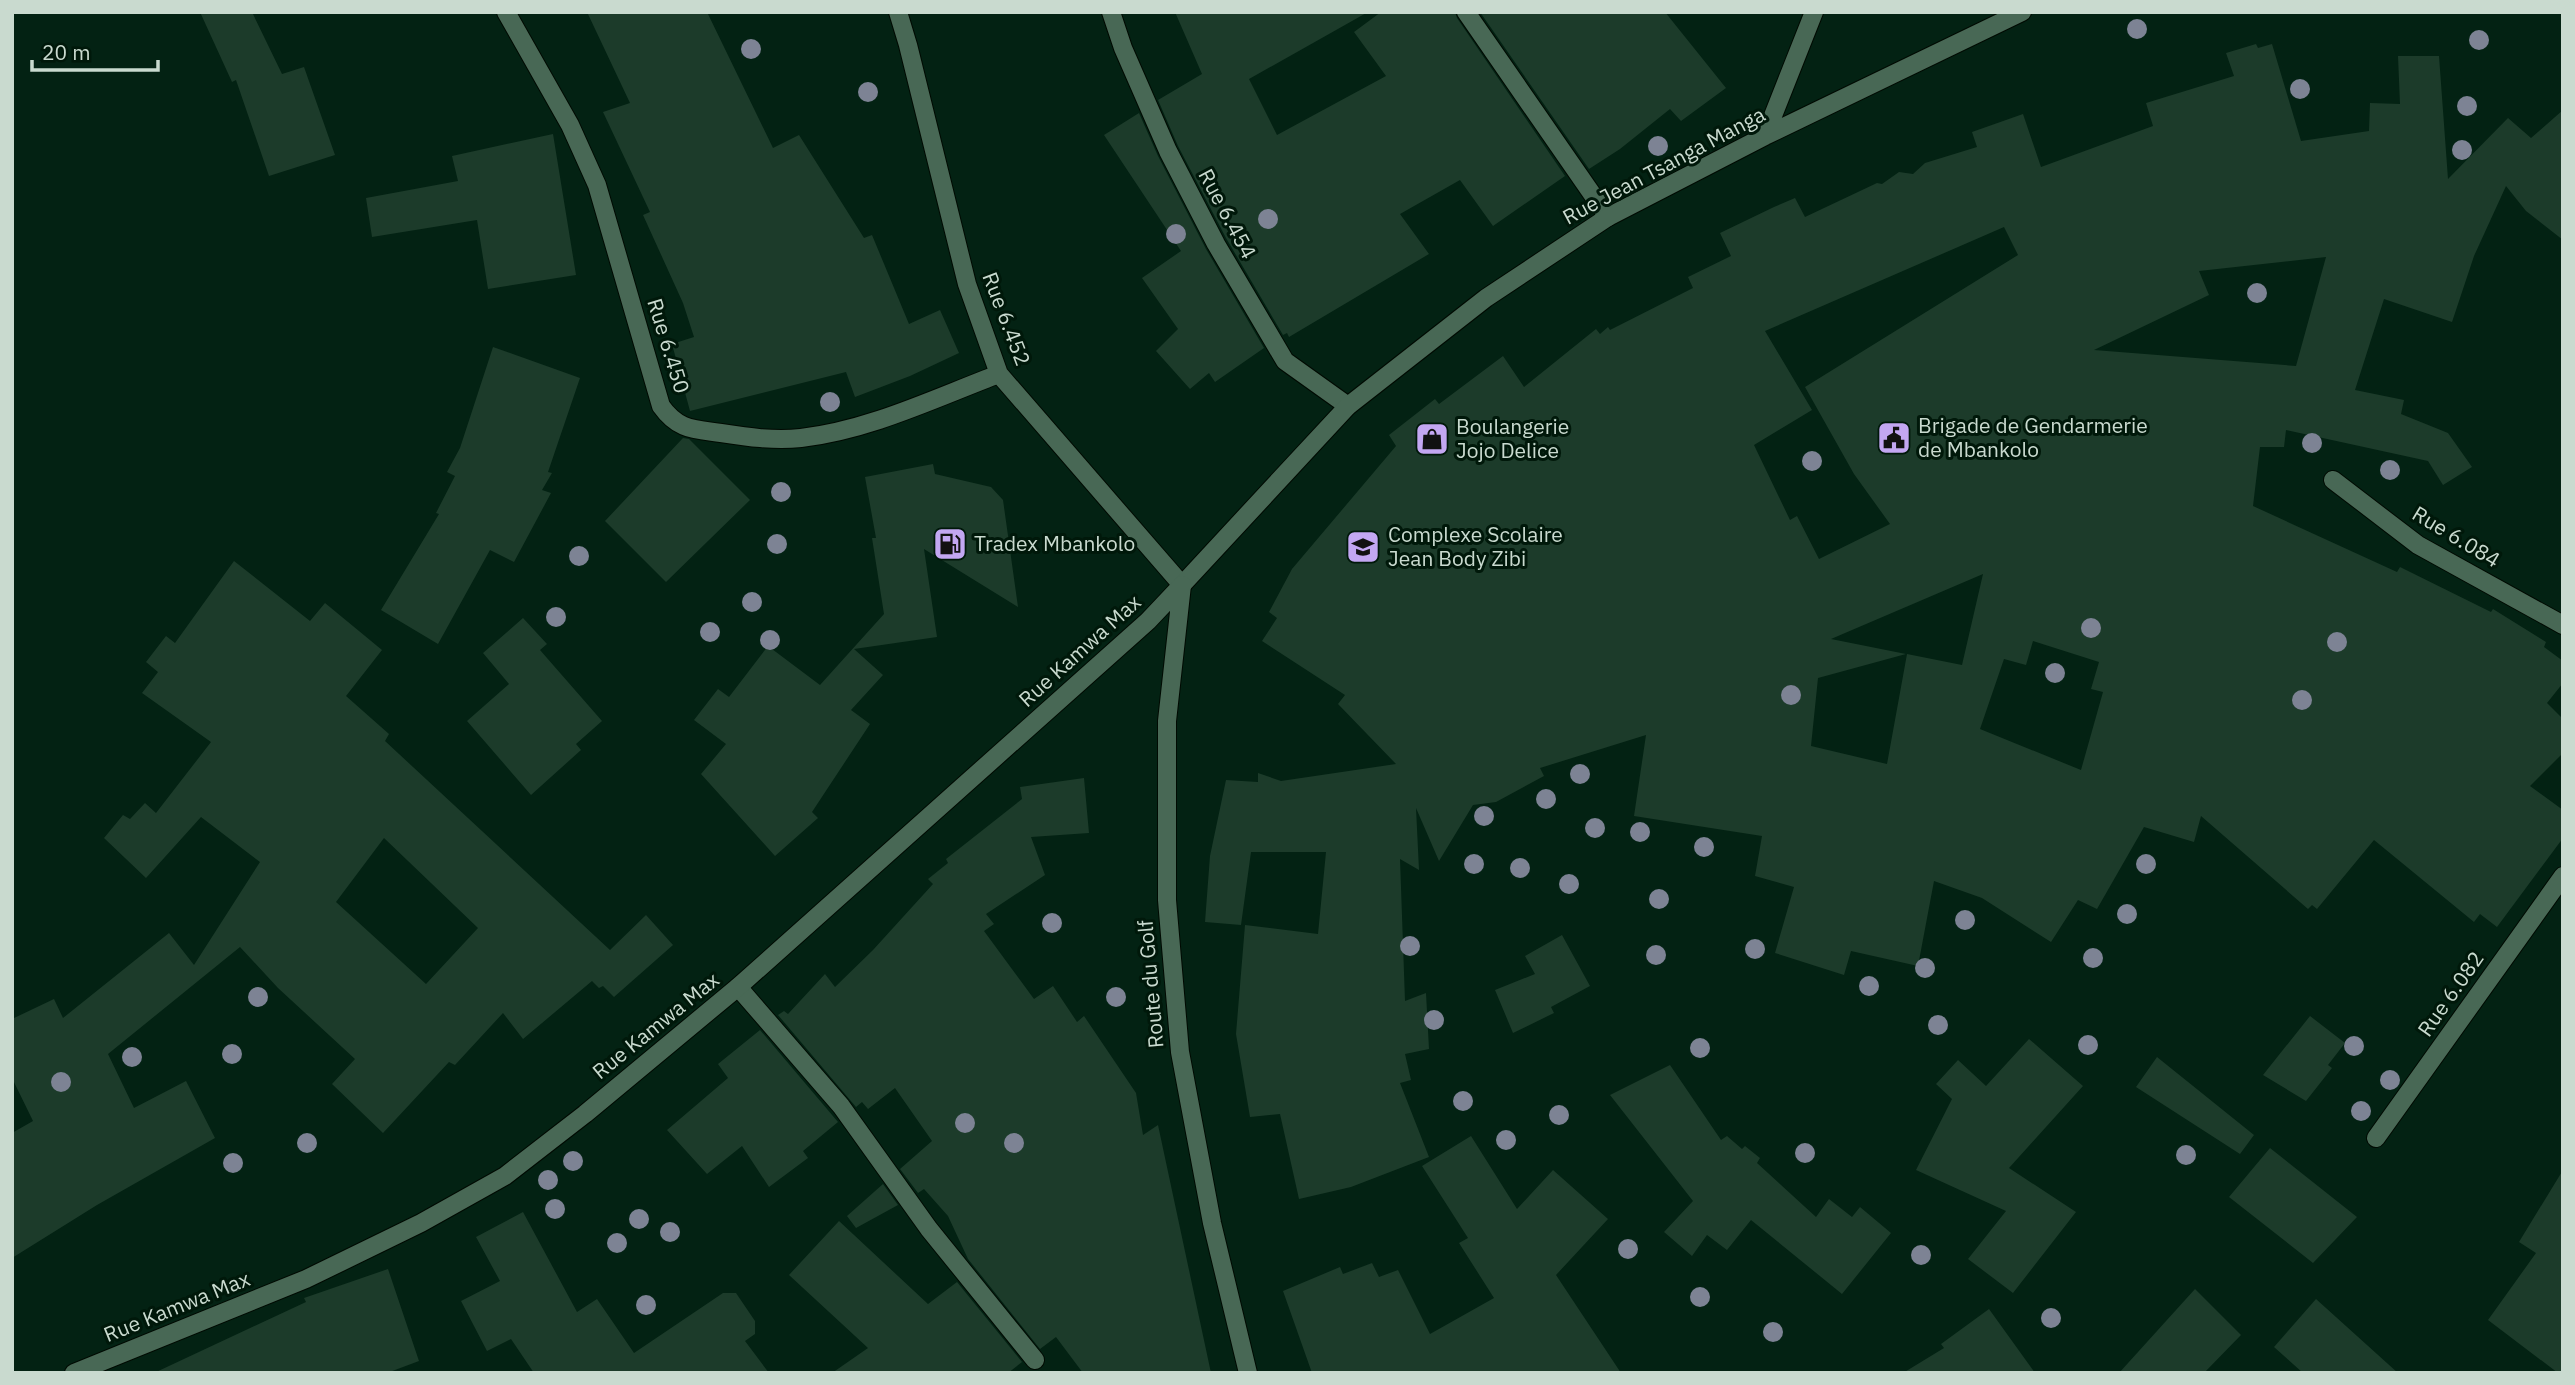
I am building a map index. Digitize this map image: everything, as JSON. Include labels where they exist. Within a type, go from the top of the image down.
[{"type":"street","name":"Rue 6.450","points":[[506,12],[569,125],[597,185],[661,406],[671,420],[686,428],[754,438],[799,438],[855,428],[999,374]]},
{"type":"street","name":"Rue 6.452","points":[[898,12],[967,284],[999,374],[1182,585]]},
{"type":"street","name":"Rue 6.454","points":[[1111,12],[1122,48],[1168,151],[1216,244],[1285,362],[1348,406]]},
{"type":"street","points":[[1466,12],[1608,217]]},
{"type":"street","points":[[1765,136],[1814,12]]},
{"type":"street","name":"Rue Jean Tsanga Manga","points":[[1182,585],[1348,406],[1486,298],[1608,217],[1765,136],[2022,12]]},
{"type":"street","name":"Rue 6.084","points":[[2333,480],[2418,545],[2563,625]]},
{"type":"street","name":"Rue Kamwa Max","points":[[74,1373],[306,1279],[421,1223],[505,1176],[585,1114],[738,987],[1148,621],[1182,585]]},
{"type":"street","name":"Route du Golf","points":[[1182,585],[1167,722],[1167,900],[1176,1010],[1180,1052],[1212,1223],[1248,1373]]},
{"type":"street","name":"Rue 6.082","points":[[2376,1138],[2563,876]]},
{"type":"street","points":[[738,987],[841,1106],[929,1229],[1035,1360]]},
{"type":"building","points":[[200,12],[252,12],[282,74],[304,67],[335,155],[269,176],[236,80],[232,82]]},
{"type":"building","points":[[587,12],[707,12],[773,148],[799,135],[864,238],[872,235],[909,324],[940,310],[959,353],[855,397],[846,372],[690,411],[672,344],[694,337],[683,303],[643,215],[650,212],[603,112],[630,103]]},
{"type":"building","points":[[1175,12],[1368,12],[1249,79],[1277,135],[1386,76],[1354,32],[1381,12],[1455,12],[1565,176],[1493,226],[1460,180],[1400,214],[1429,254],[1289,337],[1287,333],[1283,335],[1226,238],[1178,146],[1158,100],[1202,74]]},
{"type":"building","points":[[1480,12],[1665,12],[1726,88],[1681,121],[1670,109],[1620,149],[1589,169]]},
{"type":"building","points":[[2256,44],[2258,48],[2272,44],[2301,141],[2369,131],[2370,103],[2400,104],[2398,56],[2439,56],[2448,179],[2508,118],[2531,138],[2563,110],[2563,240],[2526,211],[2506,186],[2474,256],[2452,322],[2384,299],[2355,390],[2404,400],[2401,414],[2448,433],[2472,467],[2443,485],[2428,461],[2286,430],[2284,447],[2260,447],[2253,506],[2397,572],[2400,567],[2491,612],[2493,609],[2546,642],[2544,647],[2563,661],[2563,683],[2547,703],[2563,719],[2563,753],[2530,786],[2563,810],[2563,838],[2497,927],[2480,914],[2474,922],[2374,840],[2317,909],[2312,905],[2308,909],[2201,816],[2194,842],[2144,827],[2097,909],[2078,900],[2051,942],[1982,898],[1934,881],[1918,966],[1851,951],[1844,975],[1775,953],[1794,887],[1755,876],[1762,836],[1634,816],[1646,735],[1540,768],[1544,776],[1496,802],[1473,805],[1439,861],[1416,808],[1419,870],[1400,859],[1405,1001],[1426,993],[1429,1049],[1405,1054],[1411,1080],[1400,1083],[1429,1157],[1351,1187],[1299,1199],[1280,1114],[1250,1117],[1236,1034],[1245,925],[1318,934],[1326,852],[1251,852],[1241,925],[1205,922],[1210,856],[1226,780],[1258,782],[1258,773],[1281,781],[1396,764],[1338,704],[1345,695],[1262,641],[1277,618],[1269,612],[1292,569],[1396,446],[1389,435],[1435,399],[1439,404],[1503,356],[1524,387],[1596,329],[1600,334],[1608,327],[1610,330],[1693,288],[1688,277],[1731,256],[1720,233],[1774,207],[1795,198],[1805,217],[1877,183],[1882,184],[1899,172],[1913,174],[1925,163],[1977,147],[1972,132],[2023,114],[2041,167],[2153,126],[2146,103],[2234,76],[2226,53]],"holes":[[[2004,227],[2018,255],[1805,387],[1854,474],[1890,524],[1819,559],[1797,516],[1790,520],[1754,445],[1812,410],[1765,331]],[[2326,257],[2296,366],[2094,350],[2209,295],[2199,271]],[[1983,574],[1962,665],[1907,654],[1887,764],[1811,746],[1818,678],[1906,654],[1831,639]],[[2033,641],[2099,662],[2091,689],[2103,692],[2081,770],[1980,729],[2004,659],[2026,665]]]},
{"type":"building","points":[[1139,113],[1206,249],[1264,348],[1215,382],[1209,373],[1190,389],[1156,351],[1178,329],[1142,278],[1181,251],[1104,135]]},
{"type":"building","points":[[553,134],[576,275],[488,289],[477,220],[372,237],[366,198],[458,181],[452,156]]},
{"type":"building","points":[[493,347],[580,378],[548,472],[552,473],[542,490],[551,493],[514,562],[490,550],[438,644],[381,610],[439,514],[436,513],[455,476],[447,472],[460,448]]},
{"type":"building","points":[[683,438],[689,439],[750,500],[666,582],[605,521]]},
{"type":"building","points":[[933,464],[935,474],[991,487],[1003,500],[1018,607],[924,549],[937,637],[854,649],[883,675],[851,710],[870,724],[812,812],[818,818],[775,856],[701,774],[726,744],[694,720],[718,689],[729,697],[768,646],[820,685],[884,614],[872,538],[876,538],[865,477]]},
{"type":"building","points":[[234,561],[310,621],[325,603],[382,650],[346,696],[389,734],[385,741],[610,950],[646,915],[673,945],[614,997],[603,986],[599,988],[592,981],[523,1039],[503,1013],[455,1065],[449,1062],[383,1133],[332,1084],[355,1059],[278,988],[240,947],[108,1054],[134,1108],[186,1081],[215,1138],[97,1205],[12,1258],[12,1133],[33,1121],[12,1078],[12,1019],[54,999],[63,1018],[169,933],[194,965],[260,862],[201,817],[146,878],[104,838],[123,815],[130,819],[145,803],[156,813],[211,742],[142,693],[158,672],[146,662],[166,636],[175,643]],"holes":[[[384,838],[478,928],[426,984],[336,902]]]},
{"type":"building","points":[[523,618],[547,644],[540,650],[602,721],[576,744],[581,750],[531,795],[467,721],[509,684],[483,653]]},
{"type":"building","points":[[1084,778],[1089,833],[1031,837],[1045,875],[986,914],[994,924],[984,931],[1034,999],[1053,986],[1077,1022],[1084,1016],[1136,1093],[1143,1135],[1158,1125],[1211,1373],[1083,1373],[1056,1337],[1040,1349],[968,1259],[948,1216],[924,1189],[918,1193],[900,1169],[932,1141],[895,1088],[868,1109],[862,1102],[856,1107],[778,1015],[784,1011],[788,1014],[825,974],[835,987],[933,884],[928,879],[948,863],[946,859],[1022,799],[1020,787]]},
{"type":"building","points":[[1562,935],[1590,986],[1551,1007],[1554,1013],[1513,1033],[1495,990],[1535,974],[1525,956]]},
{"type":"building","points":[[2310,1016],[2345,1043],[2328,1065],[2332,1068],[2306,1101],[2263,1075]]},
{"type":"building","points":[[760,1030],[838,1122],[803,1151],[808,1158],[769,1187],[742,1146],[707,1174],[667,1130],[728,1078],[718,1064]]},
{"type":"building","points":[[2029,1039],[2083,1086],[2009,1168],[2076,1212],[2013,1293],[1968,1259],[2006,1211],[1916,1170],[1952,1099],[1936,1084],[1958,1060],[1986,1086]]},
{"type":"building","points":[[2157,1057],[2254,1135],[2240,1154],[2136,1087]]},
{"type":"building","points":[[1670,1065],[1721,1140],[1727,1136],[1742,1149],[1745,1146],[1760,1158],[1757,1163],[1816,1217],[1829,1199],[1852,1217],[1860,1207],[1891,1233],[1842,1294],[1751,1220],[1727,1250],[1707,1235],[1692,1256],[1664,1232],[1693,1201],[1610,1095]]},
{"type":"building","points":[[1471,1136],[1517,1209],[1553,1170],[1608,1219],[1556,1275],[1621,1373],[1312,1373],[1283,1291],[1340,1267],[1343,1274],[1372,1263],[1379,1277],[1398,1270],[1430,1334],[1494,1298],[1459,1243],[1468,1238],[1422,1166]]},
{"type":"building","points":[[2270,1148],[2357,1217],[2313,1263],[2229,1197]]},
{"type":"building","points":[[2563,1170],[2563,1373],[2558,1373],[2488,1320],[2536,1253],[2519,1242]]},
{"type":"building","points":[[883,1184],[898,1205],[856,1228],[847,1216]]},
{"type":"building","points":[[523,1212],[577,1312],[597,1299],[634,1353],[723,1293],[736,1293],[755,1321],[755,1334],[745,1341],[769,1373],[534,1373],[511,1339],[487,1351],[461,1301],[500,1281],[476,1237]]},
{"type":"building","points":[[839,1221],[928,1304],[957,1282],[1022,1362],[1008,1373],[832,1373],[868,1348],[789,1275]]},
{"type":"building","points":[[388,1269],[419,1361],[387,1373],[154,1373],[306,1302],[304,1298]]},
{"type":"building","points":[[2195,1289],[2241,1335],[2204,1373],[2119,1373]]},
{"type":"building","points":[[2316,1299],[2398,1373],[2303,1373],[2274,1347]]},
{"type":"building","points":[[1989,1309],[2035,1373],[1903,1373],[1944,1348],[1941,1344]]},
{"type":"place","name":"Brigade de Gendarmerie de Mbankolo","points":[[1894,438]]},
{"type":"place","name":"Boulangerie Jojo Delice","points":[[1432,439]]},
{"type":"place","name":"Tradex Mbankolo","points":[[950,544]]},
{"type":"place","name":"Complexe Scolaire Jean Body Zibi","points":[[1363,547]]}]
